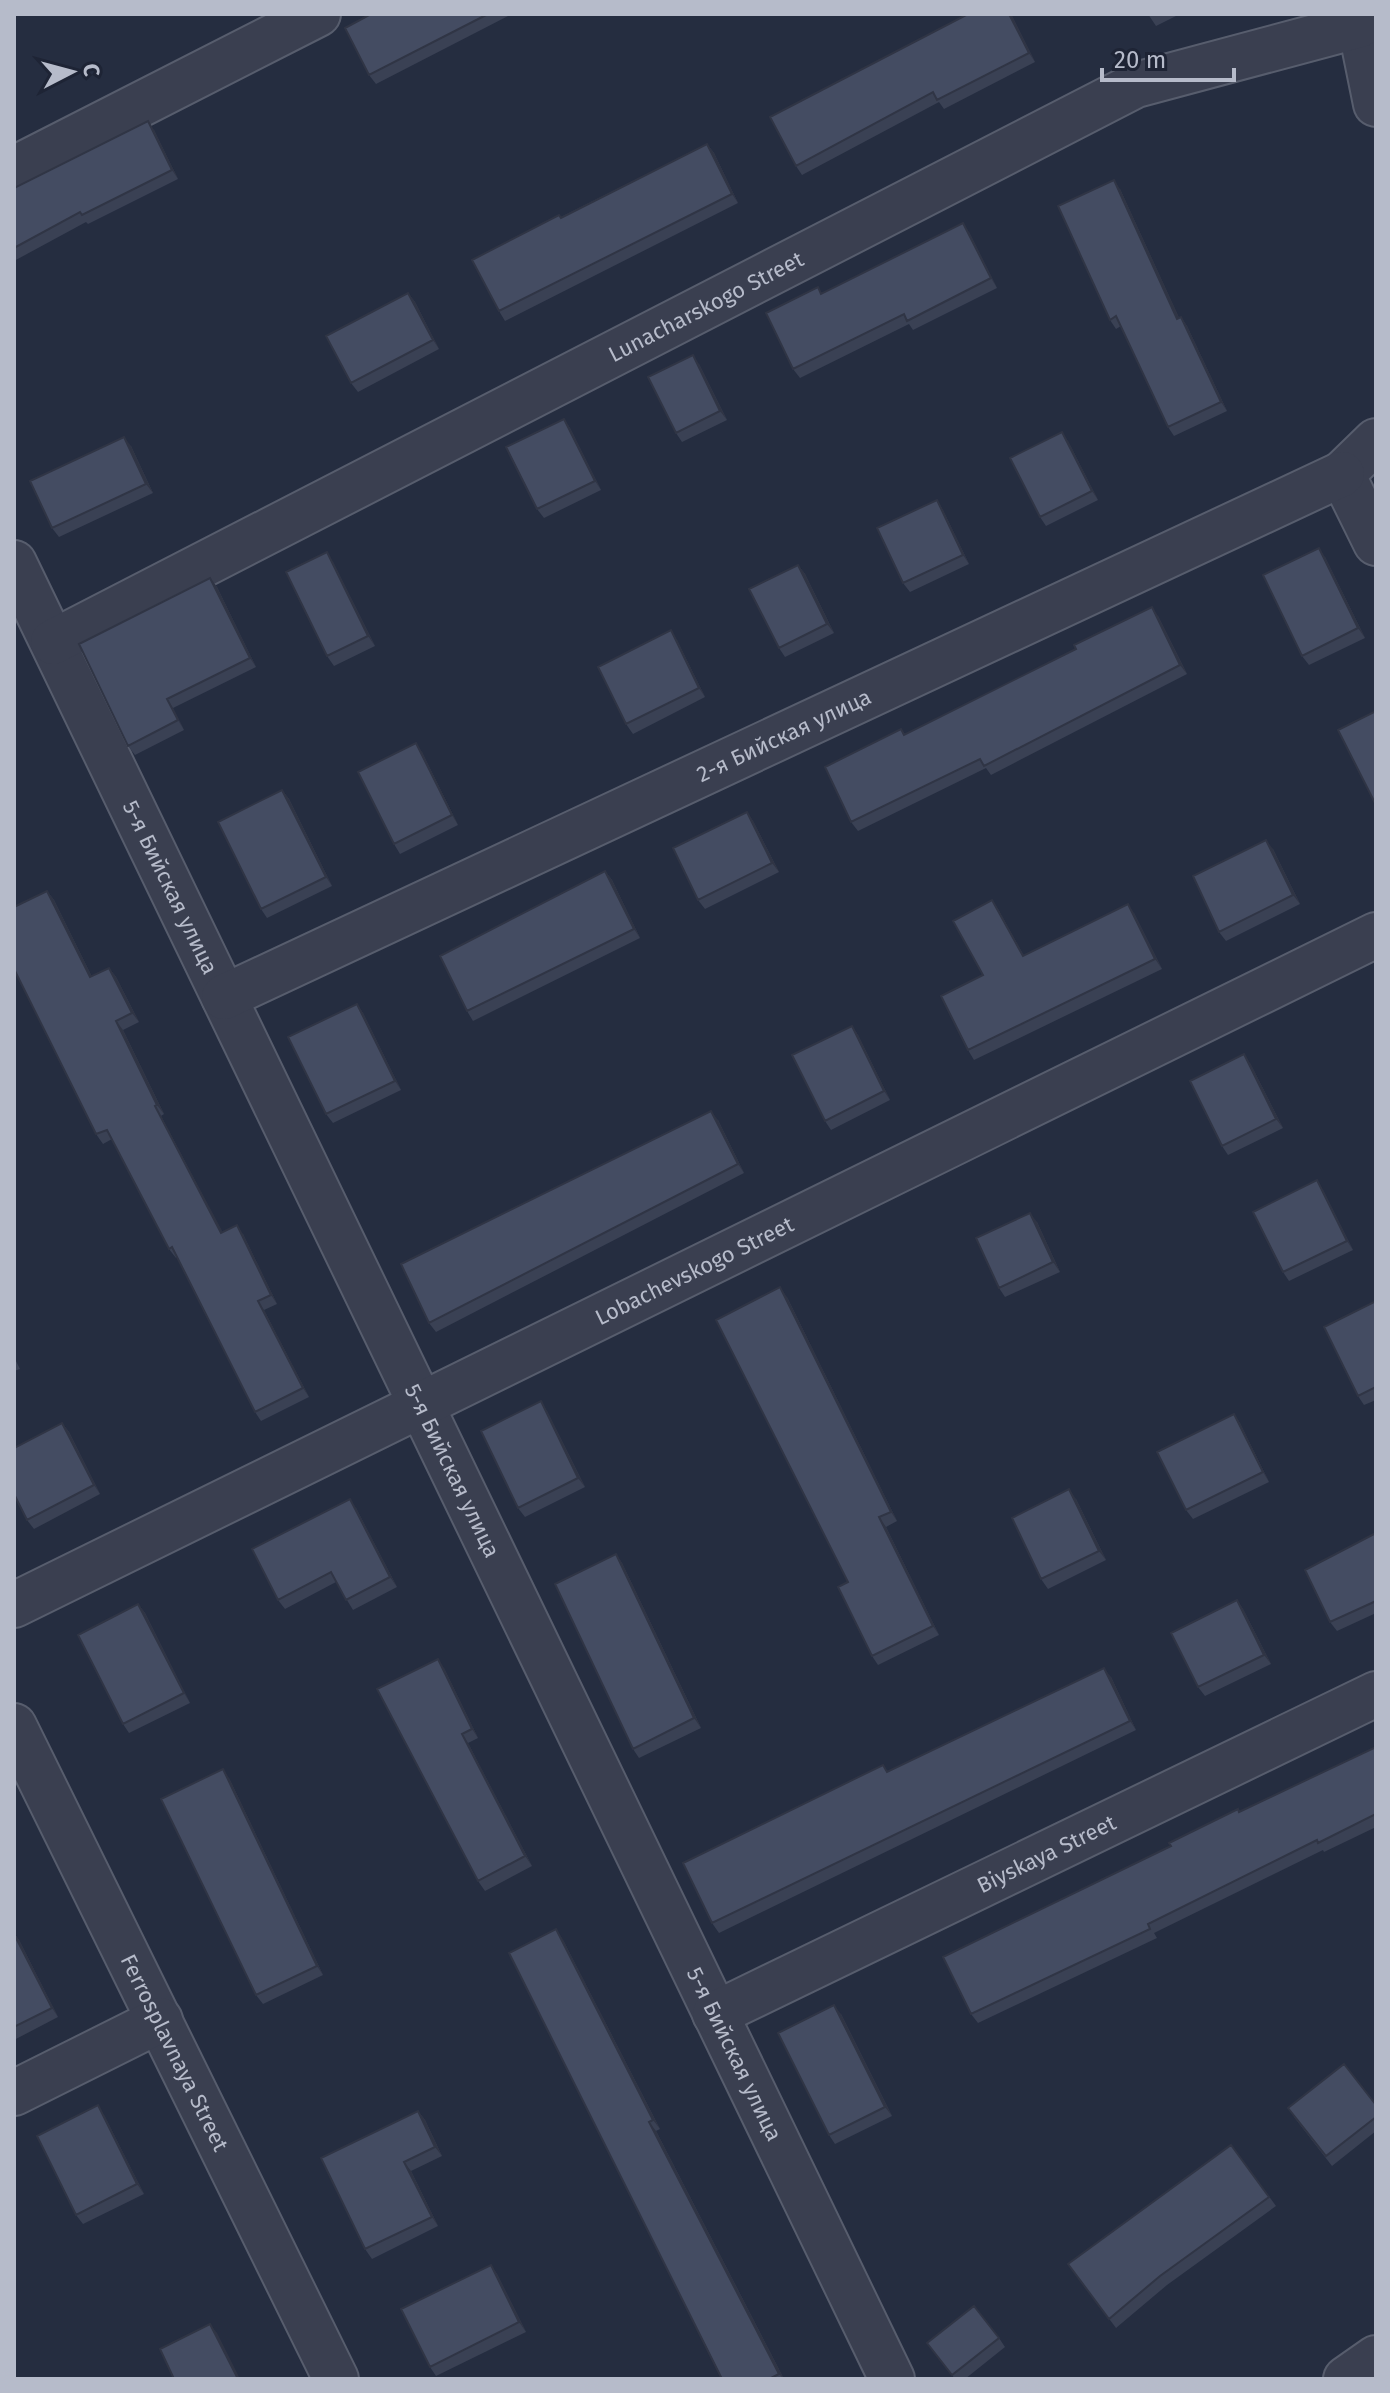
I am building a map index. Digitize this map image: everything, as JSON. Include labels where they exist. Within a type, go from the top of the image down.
[{"type":"street","points":[[14,169],[318,14]]},
{"type":"street","points":[[1367,19],[1376,104]]},
{"type":"street","name":"Lunacharskogo Street","points":[[53,642],[1136,85],[1367,19]]},
{"type":"street","name":"2-я Бийская улица","points":[[224,997],[1342,474],[1376,441]]},
{"type":"street","points":[[1342,474],[1376,543]]},
{"type":"street","name":"5-я Бийская улица","points":[[14,563],[892,2379]]},
{"type":"street","name":"Lobachevskogo Street","points":[[14,1605],[1376,935]]},
{"type":"street","name":"Biyskaya Street","points":[[715,2014],[1376,1694]]},
{"type":"street","name":"Ferrosplavnaya Street","points":[[14,1726],[336,2379]]},
{"type":"street","points":[[14,2093],[160,2020]]},
{"type":"street","points":[[1346,2379],[1376,2358]]},
{"type":"building","points":[[371,14],[488,14],[369,75],[345,28]]},
{"type":"building","points":[[968,14],[1009,14],[1029,53],[937,100],[933,92],[796,166],[770,117]]},
{"type":"building","points":[[148,121],[172,170],[82,215],[80,212],[14,248],[14,188]]},
{"type":"building","points":[[707,144],[732,194],[499,311],[472,260]]},
{"type":"building","points":[[1114,180],[1177,319],[1181,317],[1221,402],[1168,427],[1116,316],[1110,320],[1058,206]]},
{"type":"building","points":[[963,223],[991,278],[907,321],[904,314],[793,369],[766,313],[818,287],[821,294]]},
{"type":"building","points":[[408,293],[433,340],[351,383],[326,336]]},
{"type":"building","points":[[693,355],[720,411],[676,433],[648,377]]},
{"type":"building","points":[[564,419],[595,481],[537,509],[506,447]]},
{"type":"building","points":[[1062,432],[1092,491],[1040,517],[1010,458]]},
{"type":"building","points":[[124,437],[146,484],[52,528],[30,481]]},
{"type":"building","points":[[937,500],[963,555],[903,583],[877,528]]},
{"type":"building","points":[[1319,548],[1358,628],[1302,656],[1263,575]]},
{"type":"building","points":[[327,552],[368,636],[327,656],[286,572]]},
{"type":"building","points":[[798,565],[827,624],[779,648],[749,589]]},
{"type":"building","points":[[210,578],[250,658],[167,699],[178,720],[128,746],[79,644]]},
{"type":"building","points":[[1152,607],[1180,665],[984,766],[980,759],[851,822],[825,767],[901,729],[904,735],[1076,649],[1074,645]]},
{"type":"building","points":[[671,630],[699,688],[626,724],[598,667]]},
{"type":"building","points":[[1376,711],[1376,805],[1338,730]]},
{"type":"building","points":[[416,743],[452,815],[394,844],[358,772]]},
{"type":"building","points":[[282,790],[326,877],[261,909],[218,822]]},
{"type":"building","points":[[747,812],[772,863],[698,900],[673,848]]},
{"type":"building","points":[[1266,840],[1293,895],[1219,932],[1193,876]]},
{"type":"building","points":[[605,871],[634,929],[467,1011],[440,956]]},
{"type":"building","points":[[47,891],[90,977],[109,968],[132,1013],[116,1021],[155,1106],[221,1233],[237,1225],[271,1295],[258,1301],[303,1388],[255,1412],[172,1247],[169,1249],[107,1130],[96,1134],[14,969],[14,907]]},
{"type":"building","points":[[992,900],[1023,956],[1128,904],[1155,959],[968,1050],[941,996],[983,975],[953,921]]},
{"type":"building","points":[[357,1004],[395,1081],[326,1114],[288,1037]]},
{"type":"building","points":[[852,1026],[884,1091],[825,1121],[792,1055]]},
{"type":"building","points":[[1244,1054],[1276,1119],[1222,1146],[1190,1081]]},
{"type":"building","points":[[711,1111],[738,1164],[429,1323],[401,1264]]},
{"type":"building","points":[[1317,1180],[1347,1241],[1283,1272],[1253,1212]]},
{"type":"building","points":[[1030,1213],[1053,1262],[999,1288],[976,1238]]},
{"type":"building","points":[[780,1287],[891,1512],[879,1517],[933,1626],[872,1656],[838,1587],[848,1582],[716,1320]]},
{"type":"building","points":[[1376,1301],[1376,1387],[1358,1396],[1324,1327]]},
{"type":"building","points":[[541,1401],[578,1478],[518,1508],[481,1431]]},
{"type":"building","points":[[1234,1414],[1263,1472],[1186,1510],[1157,1452]]},
{"type":"building","points":[[62,1423],[94,1485],[27,1520],[14,1494],[14,1448]]},
{"type":"building","points":[[1069,1489],[1099,1551],[1041,1579],[1012,1518]]},
{"type":"building","points":[[350,1499],[390,1577],[346,1600],[331,1572],[278,1600],[252,1549]]},
{"type":"building","points":[[1376,1533],[1376,1601],[1330,1622],[1305,1570]]},
{"type":"building","points":[[616,1554],[694,1718],[633,1749],[555,1584]]},
{"type":"building","points":[[1237,1600],[1264,1655],[1198,1687],[1171,1633]]},
{"type":"building","points":[[138,1604],[184,1693],[123,1724],[78,1635]]},
{"type":"building","points":[[438,1659],[472,1729],[462,1734],[525,1856],[478,1881],[377,1689]]},
{"type":"building","points":[[1104,1668],[1130,1721],[712,1923],[683,1863],[883,1765],[887,1772]]},
{"type":"building","points":[[1376,1747],[1376,1814],[1148,1924],[1150,1929],[971,2014],[943,1957],[1171,1846],[1169,1843],[1238,1809],[1239,1812]]},
{"type":"building","points":[[223,1769],[317,1966],[256,1995],[161,1799]]},
{"type":"building","points":[[556,1929],[653,2120],[649,2122],[779,2374],[769,2379],[722,2379],[509,1953]]},
{"type":"building","points":[[14,1934],[52,2008],[14,2027]]},
{"type":"building","points":[[834,2005],[885,2107],[829,2135],[778,2033]]},
{"type":"building","points":[[1344,2064],[1376,2105],[1376,2117],[1326,2156],[1288,2108]]},
{"type":"building","points":[[98,2105],[137,2184],[76,2215],[37,2136]]},
{"type":"building","points":[[418,2111],[435,2147],[404,2162],[432,2217],[365,2249],[321,2158]]},
{"type":"building","points":[[1231,2145],[1269,2197],[1160,2276],[1109,2319],[1068,2264]]},
{"type":"building","points":[[491,2265],[519,2322],[430,2367],[401,2309]]},
{"type":"building","points":[[974,2306],[999,2338],[952,2375],[927,2343]]},
{"type":"building","points":[[210,2324],[238,2379],[174,2379],[160,2349]]}]
